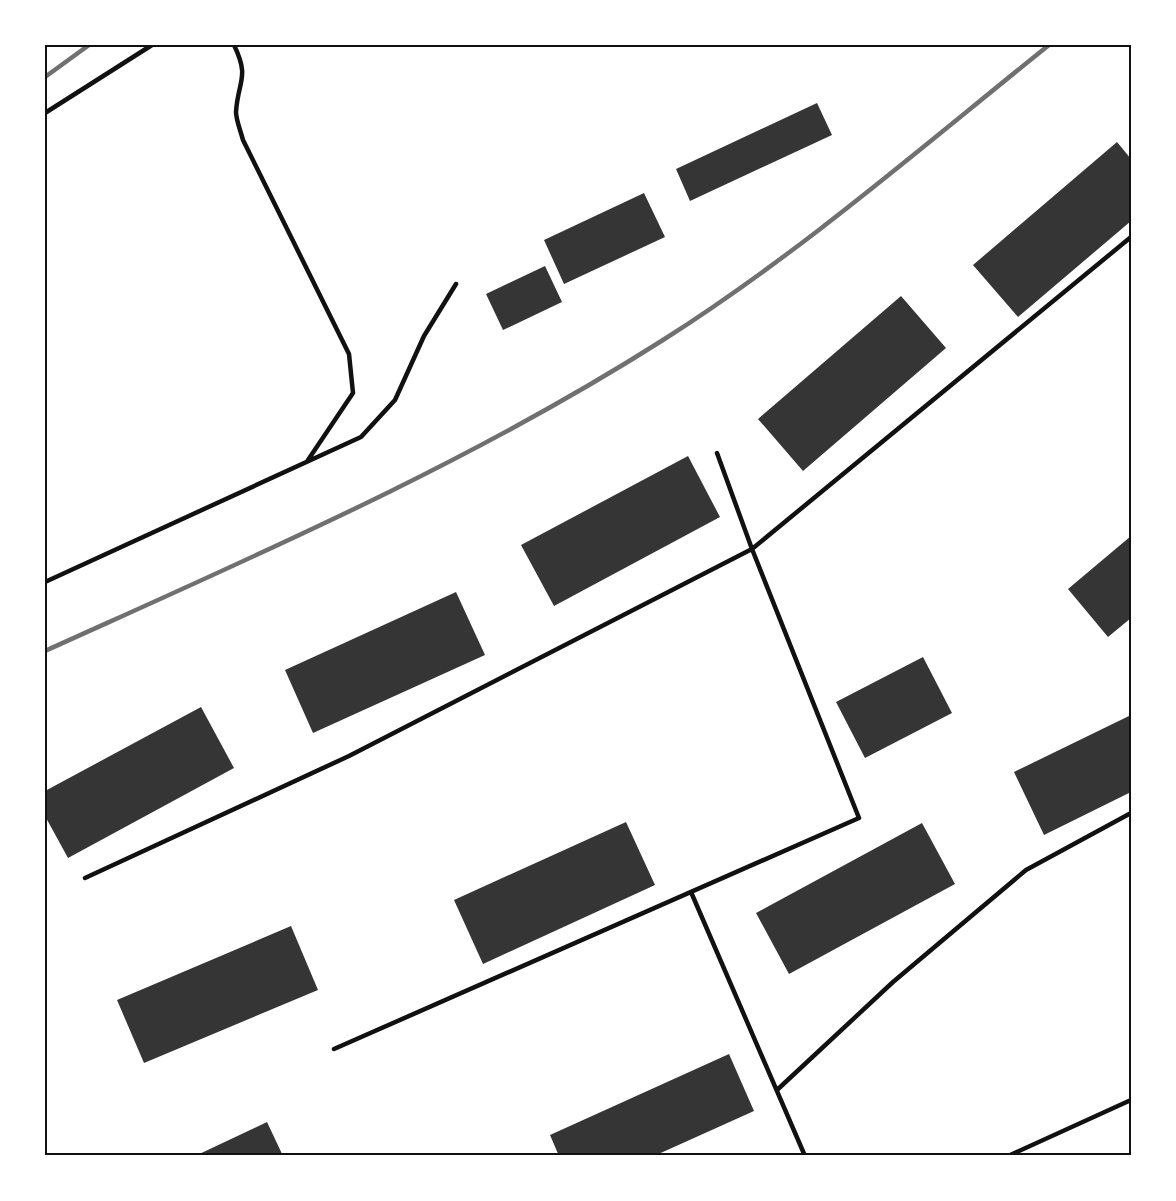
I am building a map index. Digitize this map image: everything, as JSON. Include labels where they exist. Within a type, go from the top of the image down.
[{"type":"lane","points":[[45,113],[152,45]]},
{"type":"lane","points":[[234,45],[243,64],[241,91],[236,113],[243,140],[349,354],[353,393],[306,462]]},
{"type":"lane","points":[[85,878],[349,756],[752,549],[1131,237]]},
{"type":"lane","points":[[45,582],[361,436],[395,400],[424,336],[456,284]]},
{"type":"lane","points":[[334,1049],[859,818],[752,549],[717,453]]},
{"type":"lane","points":[[777,1090],[893,982],[1026,870],[1131,813]]},
{"type":"lane","points":[[691,892],[805,1156]]},
{"type":"lane","points":[[1008,1156],[1131,1100]]},
{"type":"building","points":[[817,103],[832,135],[690,201],[676,169]]},
{"type":"building","points":[[1117,142],[1131,159],[1131,221],[1018,317],[973,265]]},
{"type":"building","points":[[644,193],[665,237],[564,284],[544,240]]},
{"type":"building","points":[[545,266],[562,302],[503,330],[486,294]]},
{"type":"building","points":[[901,296],[946,348],[803,471],[758,419]]},
{"type":"building","points":[[688,456],[720,517],[554,606],[521,545]]},
{"type":"building","points":[[1131,536],[1131,618],[1108,637],[1068,589]]},
{"type":"building","points":[[456,592],[485,655],[313,733],[285,670]]},
{"type":"building","points":[[923,657],[952,713],[865,758],[836,702]]},
{"type":"building","points":[[201,707],[234,768],[68,858],[45,816],[45,791]]},
{"type":"building","points":[[1131,715],[1131,792],[1044,835],[1014,772]]},
{"type":"building","points":[[626,822],[655,885],[483,964],[454,900]]},
{"type":"building","points":[[922,823],[955,884],[789,974],[756,913]]},
{"type":"building","points":[[291,926],[318,990],[144,1063],[117,1000]]},
{"type":"building","points":[[729,1054],[754,1111],[654,1156],[559,1156],[550,1135]]},
{"type":"building","points":[[267,1122],[283,1156],[195,1156]]},
{"type":"railway","points":[[45,77],[89,45]]},
{"type":"railway","points":[[45,651],[360,506],[514,428],[589,385],[714,306],[812,235],[1049,45]]}]
